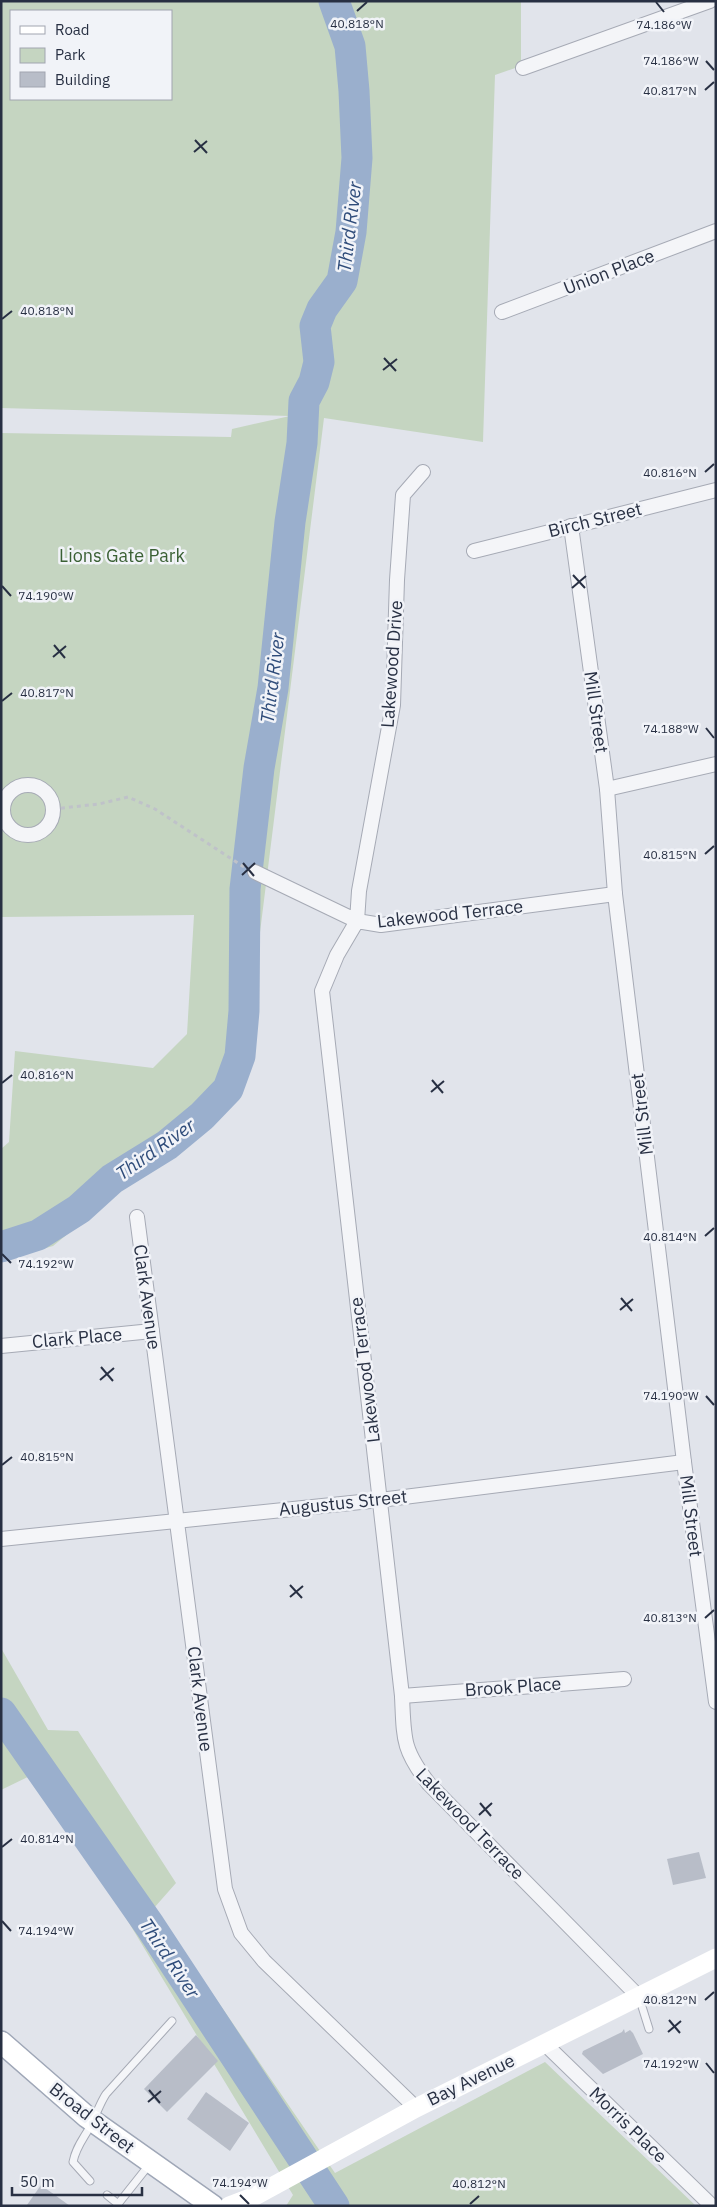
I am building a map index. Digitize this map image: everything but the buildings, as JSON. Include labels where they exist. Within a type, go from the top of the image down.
[{"type":"main road","name":"Broad Street","points":[[1,2042],[93,2122],[212,2206]]},
{"type":"street","points":[[524,68],[710,1]]},
{"type":"street","name":"Union Place","points":[[502,312],[716,231]]},
{"type":"street","name":"Lakewood Drive","points":[[357,920],[359,891],[393,705],[397,580],[404,495],[423,472]]},
{"type":"street","name":"Birch Street","points":[[474,551],[716,490]]},
{"type":"street","name":"Mill Street","points":[[571,526],[607,789],[615,894],[684,1462],[716,1702]]},
{"type":"street","points":[[607,789],[716,764]]},
{"type":"street","points":[[25,785],[41,788],[47,794],[53,809],[48,825],[34,834],[18,833],[11,829],[2,815],[5,799],[10,792],[25,785]]},
{"type":"street","points":[[256,872],[357,920]]},
{"type":"street","name":"Lakewood Terrace","points":[[615,894],[381,925],[357,920],[332,964],[322,991],[402,1696],[404,1740],[412,1762],[424,1776],[639,1997]]},
{"type":"street","name":"Clark Avenue","points":[[137,1217],[225,1889],[241,1933],[264,1961],[416,2108]]},
{"type":"street","name":"Clark Place","points":[[1,1346],[152,1331]]},
{"type":"street","name":"Augustus Street","points":[[1,1539],[176,1519],[380,1500],[684,1462]]},
{"type":"street","name":"Brook Place","points":[[402,1696],[624,1679]]},
{"type":"street","name":"Bay Avenue","points":[[229,2206],[256,2196],[291,2174],[416,2108],[716,1958]]},
{"type":"street","name":"Morris Place","points":[[545,2044],[712,2206]]},
{"type":"lane","points":[[639,1997],[649,2029]]},
{"type":"lane","points":[[90,2181],[73,2162],[76,2150],[93,2122],[98,2107],[106,2094],[172,2020]]},
{"type":"lane","points":[[107,2195],[119,2205],[150,2162]]},
{"type":"path","points":[[53,809],[100,804],[128,797],[155,809],[239,864]]},
{"type":"green space","name":"Lions Gate Park","points":[[1,1],[521,1],[521,66],[495,75],[483,442],[324,418],[240,1093],[53,1246],[1,1261],[1,1149],[9,1142],[15,1051],[153,1068],[187,1034],[194,915],[1,917],[1,433],[231,437],[232,429],[290,416],[1,408]]},
{"type":"green space","points":[[1,1648],[48,1730],[78,1731],[176,1883],[154,1908],[335,2173],[545,2062],[696,2206],[286,2206],[293,2195],[38,1772],[1,1790]]},
{"type":"waterway","name":"Third River","points":[[1,1247],[38,1235],[79,1209],[112,1179],[167,1145],[202,1116],[228,1089],[240,1056],[244,1011],[245,889],[259,768],[273,688],[290,522],[302,443],[304,401],[314,382],[319,362],[315,326],[322,309],[342,281],[351,232],[357,158],[354,91],[350,46],[334,1]]},
{"type":"waterway","name":"Third River","points":[[1,1713],[150,1926],[334,2206]]}]
